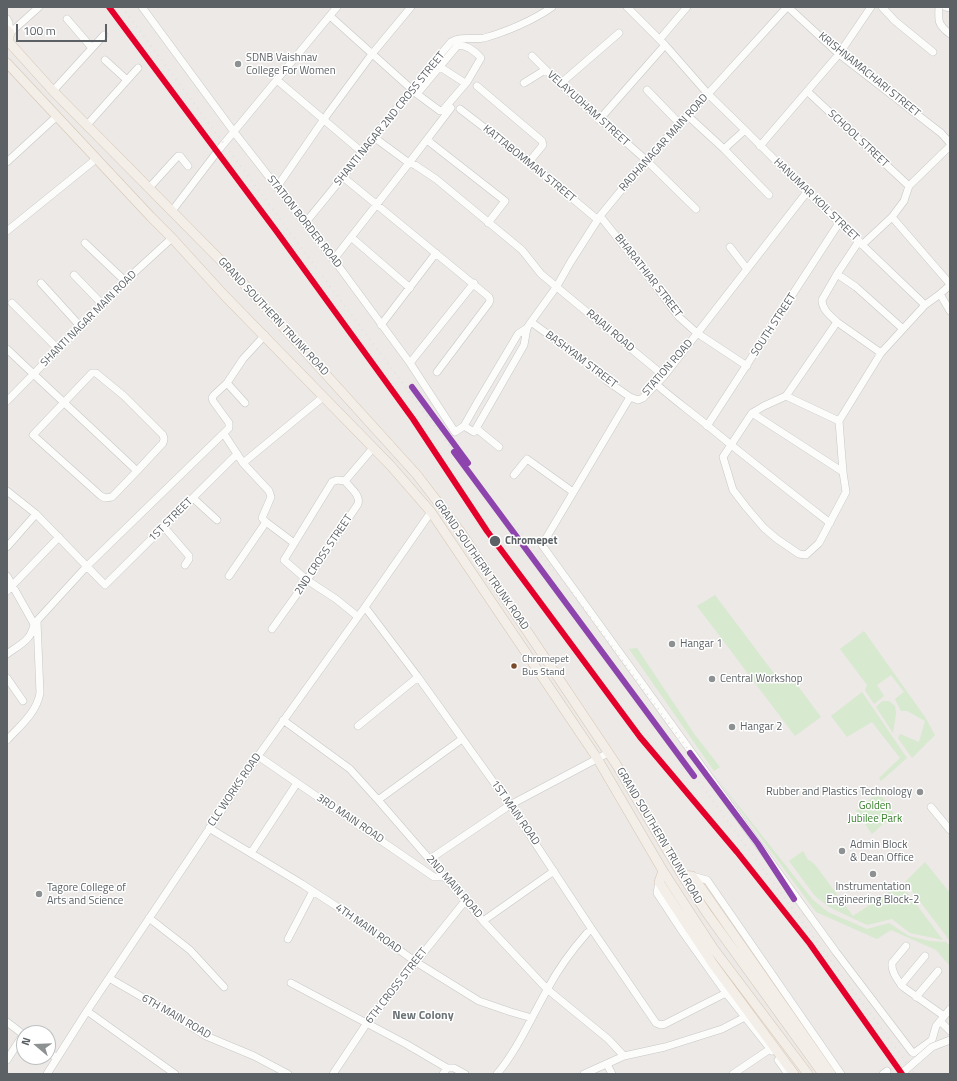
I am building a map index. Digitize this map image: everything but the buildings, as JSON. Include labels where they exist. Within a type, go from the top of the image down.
[{"type":"main road","name":"GRAND SOUTHERN TRUNK ROAD","points":[[8,36],[53,91],[244,284],[417,475],[460,531],[608,753],[706,912],[823,1074]]},
{"type":"main road","name":"GRAND SOUTHERN TRUNK ROAD","points":[[7,63],[224,295],[391,466],[431,512],[598,758],[663,871],[713,948],[808,1074]]},
{"type":"main road","points":[[663,871],[659,882],[713,964],[794,1074]]},
{"type":"main road","points":[[682,875],[692,876],[702,889],[831,1074]]},
{"type":"street","points":[[8,36],[39,7]]},
{"type":"street","name":"STATION BORDER ROAD","points":[[142,7],[234,132],[334,259],[410,363],[455,432],[464,426]]},
{"type":"street","points":[[172,211],[217,152],[337,7]]},
{"type":"street","points":[[277,187],[324,119],[372,54],[411,7]]},
{"type":"street","name":"SHANTI NAGAR 2ND CROSS STREET","points":[[305,223],[375,138],[412,88],[437,64],[451,42],[455,40],[483,38],[518,25],[552,7]]},
{"type":"street","points":[[627,7],[662,42],[708,94]]},
{"type":"street","points":[[599,120],[662,42],[687,7]]},
{"type":"street","name":"KRISHNAMACHARI STREET","points":[[787,7],[839,54],[941,133],[950,143]]},
{"type":"street","name":"RADHANAGAR MAIN ROAD","points":[[529,325],[556,286],[599,218],[646,160],[787,7]]},
{"type":"street","points":[[760,146],[808,92],[839,54],[871,7]]},
{"type":"street","points":[[882,7],[895,21],[933,52]]},
{"type":"street","points":[[938,7],[940,25],[950,34]]},
{"type":"street","points":[[946,7],[950,8]]},
{"type":"street","points":[[330,16],[417,94],[441,111],[466,84],[481,58],[465,45],[457,46],[437,64],[417,94]]},
{"type":"street","points":[[7,19],[9,23],[8,36]]},
{"type":"street","points":[[67,19],[92,48]]},
{"type":"street","points":[[560,84],[619,33]]},
{"type":"street","points":[[53,91],[104,35]]},
{"type":"street","name":"VELAYUDHAM STREET","points":[[532,56],[599,120],[646,160],[696,209]]},
{"type":"street","points":[[105,60],[127,80]]},
{"type":"street","points":[[437,64],[466,84]]},
{"type":"street","points":[[87,125],[138,68]]},
{"type":"street","points":[[524,83],[545,70]]},
{"type":"street","points":[[277,80],[363,153]]},
{"type":"street","points":[[477,86],[542,140],[543,145],[529,162]]},
{"type":"street","points":[[647,90],[680,124]]},
{"type":"street","name":"SCHOOL STREET","points":[[808,92],[909,186]]},
{"type":"street","name":"HANUMAR KOIL STREET","points":[[708,94],[807,192],[925,305]]},
{"type":"street","points":[[334,259],[451,108]]},
{"type":"street","name":"KATTABOMMAN STREET","points":[[460,109],[599,218]]},
{"type":"street","points":[[688,116],[769,195]]},
{"type":"street","points":[[7,162],[56,117]]},
{"type":"street","points":[[724,150],[745,130]]},
{"type":"street","name":"RAJAJI ROAD","points":[[375,138],[409,163],[415,165],[436,179],[522,250],[541,274],[664,376]]},
{"type":"street","points":[[427,140],[504,201],[488,223]]},
{"type":"street","points":[[881,353],[837,322],[824,309],[822,300],[837,274],[861,243],[892,217],[904,201],[909,186],[950,146]]},
{"type":"street","points":[[148,188],[178,156],[180,156],[188,166]]},
{"type":"street","points":[[8,228],[96,159]]},
{"type":"street","points":[[344,177],[474,283],[489,297],[490,300],[436,372]]},
{"type":"street","name":"STATION ROAD","points":[[807,192],[664,376],[643,398],[638,400],[630,397],[542,545],[836,952],[912,1052],[914,1053],[918,1051],[932,1040],[940,1021]]},
{"type":"street","points":[[837,322],[786,396],[764,406],[752,414],[723,457],[733,490],[764,528],[799,554],[806,555],[819,543],[846,492],[843,472],[840,421],[881,353],[925,305],[940,294],[950,284],[892,217]]},
{"type":"street","name":"BHARATHIAR STREET","points":[[599,218],[651,280],[679,317],[697,333],[747,366]]},
{"type":"street","name":"SOUTH STREET","points":[[707,426],[839,223]]},
{"type":"street","points":[[351,237],[410,288]]},
{"type":"street","name":"SHANTI NAGAR MAIN ROAD","points":[[8,398],[58,350],[125,281],[172,238]]},
{"type":"street","points":[[85,243],[125,281]]},
{"type":"street","points":[[730,247],[747,269]]},
{"type":"street","points":[[381,325],[436,253]]},
{"type":"street","points":[[74,274],[102,304]]},
{"type":"street","points":[[837,274],[856,287],[903,329]]},
{"type":"street","points":[[41,283],[80,326]]},
{"type":"street","points":[[410,363],[474,283]]},
{"type":"street","points":[[940,294],[950,311]]},
{"type":"street","points":[[12,303],[58,350]]},
{"type":"street","points":[[529,325],[524,345],[474,432],[464,426],[476,403],[518,334],[529,325]]},
{"type":"street","name":"BASHYAM STREET","points":[[529,325],[592,366],[607,381],[630,397]]},
{"type":"street","points":[[7,654],[29,638],[33,632],[35,622],[87,566],[229,428],[229,422],[212,398],[227,383],[242,359],[265,336]]},
{"type":"street","points":[[7,349],[137,471]]},
{"type":"street","points":[[92,373],[96,373],[124,396],[163,435],[163,443],[112,497],[105,498],[33,435],[64,403],[92,373]]},
{"type":"street","points":[[227,383],[245,403]]},
{"type":"street","points":[[656,384],[672,399],[730,446],[830,523]]},
{"type":"street","points":[[786,396],[840,421]]},
{"type":"street","points":[[243,463],[324,397]]},
{"type":"street","points":[[752,414],[843,472]]},
{"type":"street","points":[[477,429],[499,447]]},
{"type":"street","points":[[224,434],[243,463],[269,490],[271,497],[262,518],[294,543]]},
{"type":"street","points":[[357,616],[336,599],[308,580],[284,560],[332,482],[337,480],[345,481],[373,448]]},
{"type":"street","name":"1ST STREET","points":[[87,566],[105,585],[237,454]]},
{"type":"street","points":[[514,475],[527,459],[573,492]]},
{"type":"street","name":"2ND CROSS STREET","points":[[272,629],[308,580],[358,504],[358,497],[345,481]]},
{"type":"street","points":[[7,491],[36,514],[87,566]]},
{"type":"street","points":[[193,498],[217,520]]},
{"type":"street","name":"CLC WORKS ROAD","points":[[47,1074],[87,1011],[258,756],[431,512]]},
{"type":"street","points":[[7,547],[36,514]]},
{"type":"street","points":[[228,576],[266,522]]},
{"type":"street","points":[[164,527],[189,556],[189,559],[185,565]]},
{"type":"street","points":[[9,589],[59,537]]},
{"type":"street","points":[[7,576],[9,589],[35,622],[40,693],[39,699],[30,714],[7,740]]},
{"type":"street","name":"1ST MAIN ROAD","points":[[365,607],[418,677],[510,805],[591,928],[658,1024],[665,1024],[726,993]]},
{"type":"street","points":[[358,726],[418,677]]},
{"type":"street","points":[[7,678],[23,701]]},
{"type":"street","name":"2ND MAIN ROAD","points":[[283,720],[350,769],[465,901],[547,989],[608,1039],[624,1056]]},
{"type":"street","points":[[378,800],[462,739]]},
{"type":"street","points":[[430,860],[510,805],[608,753]]},
{"type":"street","name":"3RD MAIN ROAD","points":[[258,756],[434,877],[444,877]]},
{"type":"street","points":[[251,853],[297,783]]},
{"type":"street","points":[[931,807],[950,830]]},
{"type":"street","name":"4TH MAIN ROAD","points":[[209,828],[313,891],[356,919],[416,962],[479,1000],[532,1018]]},
{"type":"street","points":[[483,921],[554,871]]},
{"type":"street","points":[[692,876],[707,880],[841,1074]]},
{"type":"street","points":[[659,882],[657,893],[684,934],[726,993],[788,1074]]},
{"type":"street","points":[[288,939],[313,891]]},
{"type":"street","name":"6TH CROSS STREET","points":[[333,1074],[367,1023],[465,901]]},
{"type":"street","points":[[149,918],[190,950],[224,987]]},
{"type":"street","points":[[497,1074],[508,1061],[547,989],[572,950],[587,933]]},
{"type":"street","points":[[906,946],[893,961],[892,966],[901,985],[916,997],[950,1032]]},
{"type":"street","points":[[901,985],[925,956]]},
{"type":"street","points":[[916,997],[938,971]]},
{"type":"street","name":"6TH MAIN ROAD","points":[[109,978],[206,1036],[254,1056],[288,1074]]},
{"type":"street","points":[[291,983],[367,1023],[445,1071],[454,1068],[465,1074]]},
{"type":"street","points":[[940,1021],[950,1009]]},
{"type":"street","points":[[87,1011],[175,1074]]},
{"type":"street","points":[[584,1074],[624,1056],[698,1037],[722,1029],[744,1017]]},
{"type":"street","points":[[7,1022],[16,1029]]},
{"type":"street","points":[[901,1074],[932,1047],[950,1040]]},
{"type":"street","points":[[7,1060],[16,1047]]},
{"type":"street","points":[[733,1074],[770,1049]]},
{"type":"street","points":[[607,1064],[612,1074]]},
{"type":"green space","points":[[715,595],[779,680],[789,674],[821,717],[795,736],[697,606]]},
{"type":"green space","points":[[864,631],[925,717],[935,735],[912,758],[898,738],[900,734],[919,742],[925,721],[907,711],[901,711],[895,699],[904,692],[891,675],[877,685],[884,696],[874,704],[865,690],[867,685],[840,649]]},
{"type":"green space","points":[[637,648],[695,735],[720,767],[714,771],[629,649]]},
{"type":"green space","points":[[862,692],[907,758],[881,781],[879,778],[900,758],[872,722],[847,737],[831,716]]},
{"type":"green space","points":[[882,701],[889,701],[895,706],[896,714],[893,733],[876,707]]},
{"type":"green space","points":[[715,776],[813,900],[828,912],[867,929],[889,923],[909,936],[930,941],[946,942],[950,946],[950,966],[936,950],[891,930],[877,939],[816,912]]},
{"type":"green space","name":"Golden Jubilee Park","points":[[879,792],[894,814],[872,834],[856,811]]},
{"type":"green space","points":[[803,851],[808,860],[816,866],[853,916],[901,884],[943,940],[910,933],[892,919],[867,925],[829,907],[815,896],[789,861]]},
{"type":"green space","points":[[925,862],[950,893],[950,941],[905,882]]},
{"type":"railway","points":[[122,7],[490,500],[915,1074]]},
{"type":"railway","points":[[514,524],[568,587],[758,844],[805,917]]},
{"type":"transit line","points":[[109,7],[277,232],[413,419],[487,531],[640,737],[737,852],[810,944],[902,1074]]},
{"type":"transit line","points":[[412,387],[468,463]]},
{"type":"transit line","points":[[454,452],[694,776]]},
{"type":"transit line","points":[[690,753],[758,844],[794,899]]},
{"type":"place","name":"SDNB Vaishnav College For Women","points":[[238,64]]},
{"type":"place","name":"Chromepet","points":[[495,541]]},
{"type":"place","name":"Hangar 1","points":[[672,644]]},
{"type":"place","name":"Chromepet Bus Stand","points":[[514,666]]},
{"type":"place","name":"Central Workshop","points":[[712,679]]},
{"type":"place","name":"Hangar 2","points":[[732,727]]},
{"type":"place","name":"Rubber and Plastics Technology","points":[[920,792]]},
{"type":"place","name":"Admin Block & Dean Office","points":[[842,851]]},
{"type":"place","name":"Instrumentation Engineering Block-2","points":[[873,874]]},
{"type":"place","name":"Tagore College of Arts and Science","points":[[39,894]]},
{"type":"district","name":"New Colony","points":[[423,1016]]}]
